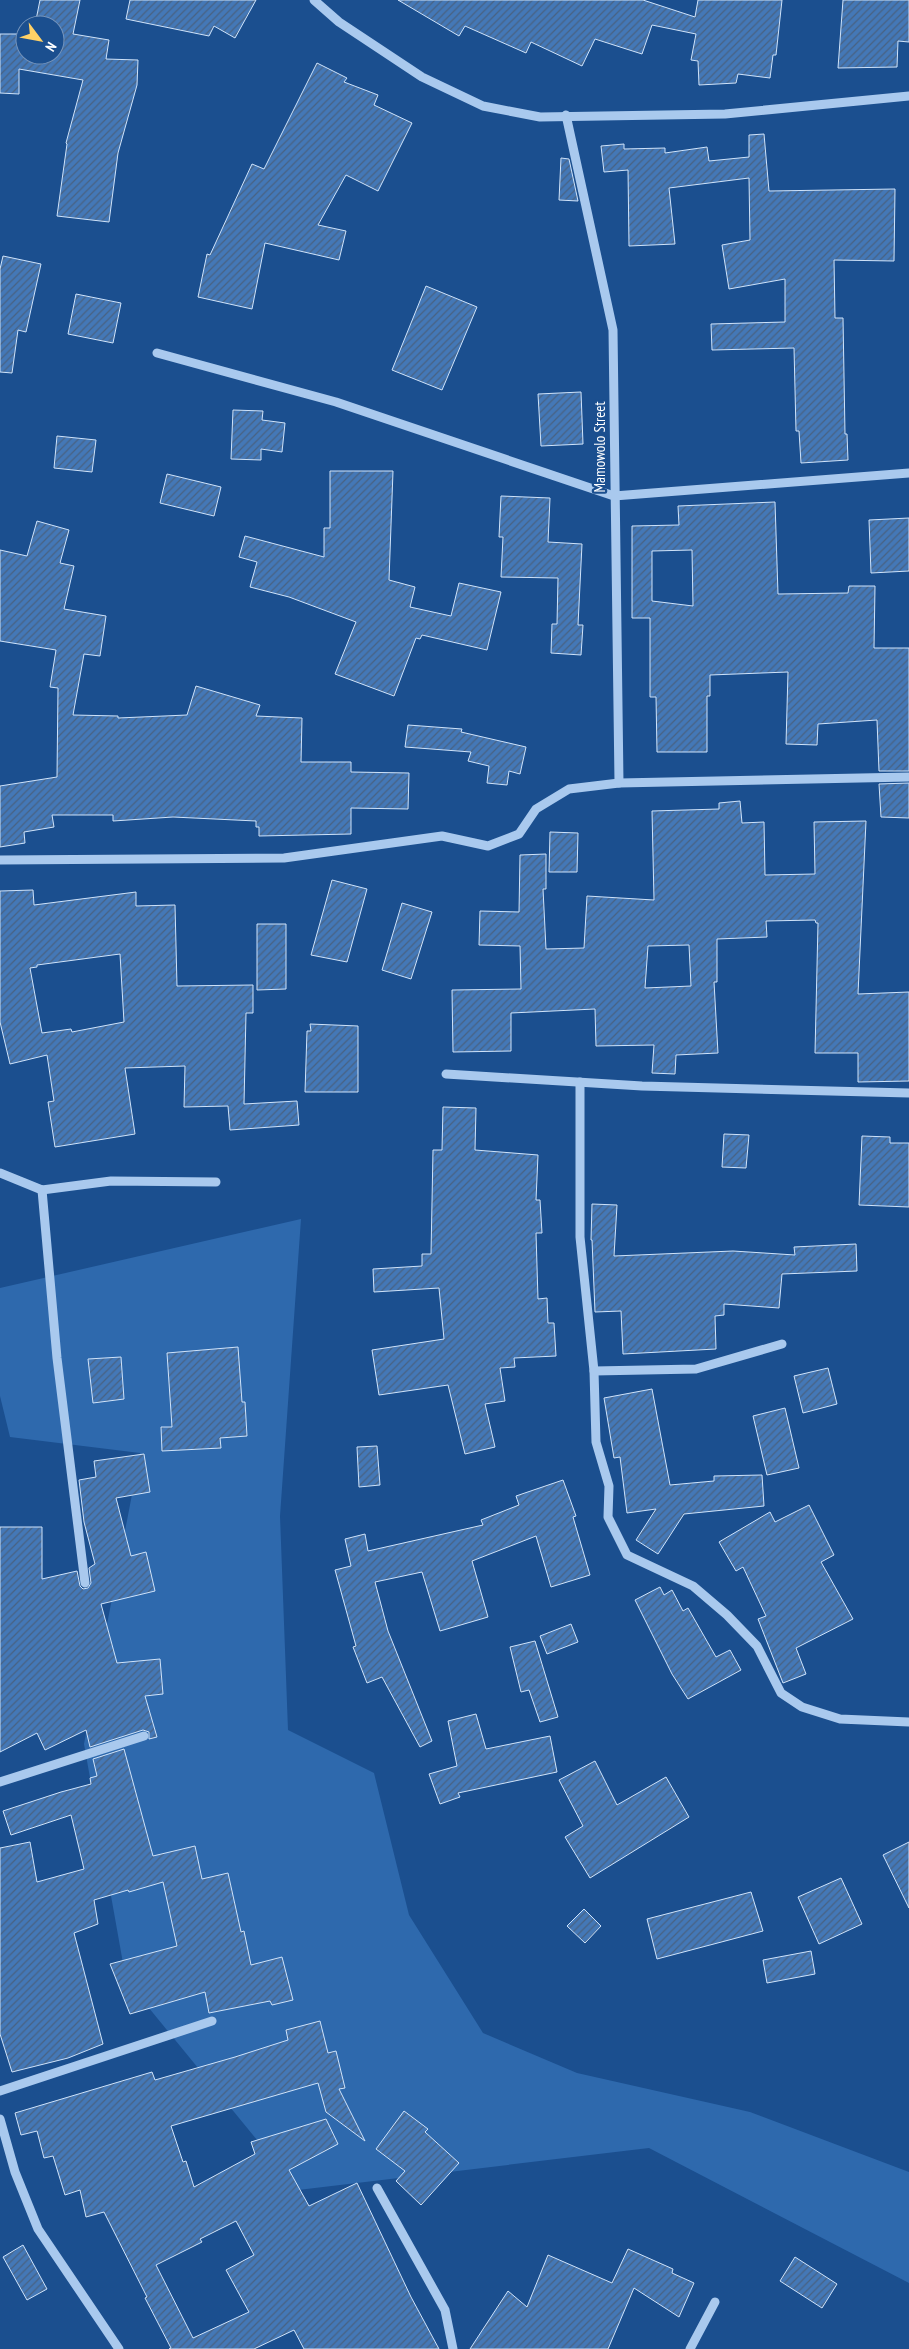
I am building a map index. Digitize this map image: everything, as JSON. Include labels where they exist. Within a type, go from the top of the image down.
[{"type":"street","points":[[314,0],[339,22],[422,77],[482,106],[540,117],[566,115],[725,114],[909,96]]},
{"type":"street","name":"Mamowolo Street","points":[[566,115],[613,330],[619,783]]},
{"type":"street","points":[[158,353],[336,402],[614,496],[909,473]]},
{"type":"street","points":[[0,860],[284,858],[442,836],[488,846],[519,834],[536,809],[569,789],[619,783],[909,778]]},
{"type":"street","points":[[446,1074],[642,1086],[909,1094]]},
{"type":"street","points":[[580,1082],[580,1237],[594,1371],[596,1442],[609,1486],[608,1517],[627,1555],[693,1586],[727,1615],[757,1646],[781,1693],[802,1707],[840,1719],[909,1722]]},
{"type":"street","points":[[0,1173],[42,1190],[111,1181],[216,1182]]},
{"type":"street","points":[[42,1190],[57,1358],[85,1582]]},
{"type":"street","points":[[594,1371],[696,1369],[782,1344]]},
{"type":"street","points":[[0,1782],[144,1736]]},
{"type":"street","points":[[0,2091],[212,2021]]},
{"type":"street","points":[[0,2119],[15,2172],[38,2229],[119,2349]]},
{"type":"street","points":[[377,2188],[445,2310],[453,2349]]},
{"type":"street","points":[[690,2349],[715,2302]]},
{"type":"shaded area","points":[[301,1219],[280,1516],[288,1730],[374,1773],[409,1915],[483,2033],[577,2073],[750,2112],[909,2172],[909,2283],[649,2148],[298,2190],[126,1980],[84,1744],[140,1453],[10,1437],[0,1396],[0,1288]]},
{"type":"building","points":[[40,0],[80,0],[73,34],[109,40],[106,59],[138,60],[137,85],[118,153],[109,222],[57,216],[66,143],[83,80],[19,69],[19,94],[0,93],[0,34],[15,34],[15,65],[65,65],[65,15],[37,15]]},
{"type":"building","points":[[130,0],[256,0],[235,38],[214,26],[209,36],[126,19]]},
{"type":"building","points":[[398,0],[643,0],[695,17],[698,0],[782,0],[776,55],[773,55],[770,78],[738,74],[736,83],[699,85],[698,61],[691,60],[696,34],[652,25],[642,54],[595,39],[582,66],[531,42],[526,53],[465,26],[459,36]]},
{"type":"building","points":[[843,0],[909,0],[909,42],[898,41],[897,67],[838,68]]},
{"type":"building","points":[[317,63],[347,78],[344,82],[378,95],[374,105],[412,123],[378,191],[346,175],[318,225],[346,231],[339,260],[265,243],[252,309],[198,297],[207,254],[210,255],[252,164],[264,169]]},
{"type":"building","points":[[764,134],[769,191],[895,189],[894,261],[834,260],[835,318],[843,318],[845,434],[847,434],[848,460],[801,463],[799,431],[796,431],[794,348],[712,350],[711,324],[785,322],[785,279],[729,289],[722,245],[750,240],[749,178],[669,188],[675,244],[629,246],[628,170],[604,172],[601,146],[624,144],[624,149],[665,148],[665,153],[707,147],[709,161],[749,157],[749,135]]},
{"type":"building","points":[[561,158],[569,159],[578,201],[559,200]]},
{"type":"building","points":[[3,256],[41,264],[26,332],[18,330],[12,373],[0,372],[0,269]]},
{"type":"building","points":[[426,286],[477,307],[442,390],[392,370]]},
{"type":"building","points":[[76,294],[121,303],[113,343],[68,334]]},
{"type":"building","points":[[581,392],[583,444],[541,446],[538,394]]},
{"type":"building","points":[[233,410],[263,411],[262,420],[285,423],[282,452],[261,449],[261,460],[231,459]]},
{"type":"building","points":[[57,436],[96,440],[92,472],[54,468]]},
{"type":"building","points":[[330,471],[393,471],[389,580],[415,587],[410,607],[451,616],[459,583],[501,592],[487,650],[422,635],[420,639],[416,638],[394,696],[335,674],[356,622],[289,597],[250,587],[257,562],[239,557],[245,536],[324,557],[324,528],[330,528]]},
{"type":"building","points":[[167,474],[221,487],[214,516],[160,503]]},
{"type":"building","points":[[501,496],[550,498],[548,542],[582,544],[578,625],[583,625],[581,655],[551,653],[552,624],[557,624],[558,578],[501,577],[503,537],[499,537]]},
{"type":"building","points":[[775,502],[778,594],[848,593],[849,586],[875,586],[874,648],[909,648],[909,771],[879,771],[877,720],[818,724],[817,745],[786,744],[788,672],[710,675],[710,696],[707,696],[707,752],[657,752],[656,697],[650,697],[650,618],[632,618],[632,526],[679,525],[678,506]],"holes":[[[692,550],[693,606],[652,601],[652,551]]]},
{"type":"building","points":[[909,518],[909,571],[871,573],[869,520]]},
{"type":"building","points":[[37,521],[69,530],[60,563],[74,566],[64,609],[106,616],[100,656],[84,654],[73,715],[118,716],[118,718],[187,715],[196,686],[260,705],[256,716],[302,718],[301,762],[351,762],[351,772],[409,773],[408,809],[351,808],[351,834],[259,836],[259,827],[256,827],[256,821],[173,817],[113,821],[113,815],[52,815],[54,827],[24,832],[25,843],[0,847],[0,786],[57,777],[58,688],[50,687],[56,650],[0,641],[0,550],[27,556]]},
{"type":"building","points":[[408,725],[462,729],[461,732],[526,747],[520,774],[509,771],[507,785],[487,783],[489,766],[468,761],[471,752],[405,747]]},
{"type":"building","points":[[909,783],[909,818],[881,817],[879,784]]},
{"type":"building","points":[[740,801],[742,823],[764,822],[765,875],[815,874],[814,822],[866,821],[858,994],[909,992],[909,1081],[858,1082],[858,1053],[815,1053],[818,923],[815,920],[766,921],[767,937],[717,939],[717,982],[714,982],[718,1053],[676,1055],[675,1074],[652,1073],[654,1045],[596,1046],[595,1009],[511,1013],[511,1051],[453,1052],[452,990],[521,989],[520,946],[479,945],[480,911],[519,912],[520,855],[546,854],[546,889],[543,889],[546,949],[584,948],[587,896],[654,900],[652,811],[719,809],[719,803]],"holes":[[[689,945],[691,986],[645,988],[648,946]]]},
{"type":"building","points":[[550,832],[578,833],[577,872],[549,872]]},
{"type":"building","points":[[332,880],[367,889],[347,962],[311,955]]},
{"type":"building","points":[[33,890],[34,905],[136,892],[136,906],[175,905],[177,986],[253,985],[253,1013],[246,1013],[244,1104],[297,1101],[299,1125],[230,1130],[228,1106],[184,1107],[185,1066],[125,1068],[135,1134],[55,1147],[48,1102],[54,1101],[47,1055],[10,1064],[0,1022],[0,891]],"holes":[[[120,954],[124,1022],[72,1032],[71,1029],[42,1033],[30,968],[37,967],[37,965]]]},
{"type":"building","points":[[402,903],[432,912],[411,979],[382,970]]},
{"type":"building","points":[[257,924],[286,924],[286,989],[257,990]]},
{"type":"building","points":[[310,1024],[358,1026],[358,1092],[305,1092],[307,1031],[311,1031]]},
{"type":"building","points":[[443,1107],[476,1108],[475,1150],[538,1155],[536,1200],[540,1200],[542,1233],[536,1233],[538,1299],[547,1298],[548,1323],[554,1323],[556,1356],[514,1358],[515,1367],[500,1368],[505,1401],[485,1404],[495,1447],[465,1454],[448,1385],[379,1395],[372,1350],[444,1339],[439,1288],[374,1292],[373,1269],[422,1266],[422,1254],[431,1254],[433,1150],[442,1150]]},
{"type":"building","points":[[724,1134],[749,1135],[746,1168],[722,1167]]},
{"type":"building","points":[[862,1136],[890,1137],[890,1143],[909,1143],[909,1207],[859,1205]]},
{"type":"building","points":[[592,1204],[617,1205],[614,1256],[733,1251],[795,1255],[794,1247],[856,1244],[857,1271],[782,1274],[779,1308],[724,1304],[724,1315],[715,1316],[716,1349],[623,1354],[621,1311],[595,1312],[591,1240]]},
{"type":"building","points":[[238,1347],[242,1402],[245,1402],[247,1436],[220,1438],[221,1448],[162,1451],[161,1427],[172,1427],[167,1353]]},
{"type":"building","points":[[121,1357],[124,1399],[93,1403],[88,1359]]},
{"type":"building","points":[[828,1368],[837,1404],[803,1413],[794,1376]]},
{"type":"building","points":[[652,1389],[670,1485],[714,1481],[714,1476],[762,1475],[764,1506],[684,1514],[658,1554],[636,1540],[656,1509],[627,1513],[620,1457],[614,1458],[604,1398]]},
{"type":"building","points":[[785,1408],[799,1468],[767,1475],[753,1416]]},
{"type":"building","points":[[377,1446],[380,1485],[359,1487],[357,1447]]},
{"type":"building","points":[[144,1454],[150,1492],[116,1498],[131,1556],[146,1552],[155,1591],[101,1604],[117,1663],[160,1659],[163,1694],[145,1696],[157,1737],[149,1739],[149,1732],[143,1730],[90,1747],[86,1730],[45,1750],[37,1733],[0,1752],[0,1527],[42,1527],[42,1579],[77,1571],[80,1586],[83,1589],[88,1588],[91,1583],[89,1568],[95,1564],[84,1522],[79,1480],[96,1477],[94,1461]]},
{"type":"building","points":[[563,1480],[576,1516],[573,1517],[590,1575],[551,1587],[536,1536],[472,1561],[488,1617],[440,1631],[422,1572],[375,1582],[388,1631],[432,1741],[420,1747],[382,1677],[367,1683],[353,1647],[356,1646],[335,1570],[351,1566],[345,1539],[365,1534],[368,1551],[483,1525],[481,1520],[519,1505],[516,1496]]},
{"type":"building","points":[[809,1505],[834,1555],[821,1562],[853,1619],[796,1648],[806,1674],[783,1683],[758,1619],[766,1616],[743,1567],[736,1571],[719,1542],[770,1512],[775,1522]]},
{"type":"building","points":[[660,1587],[664,1595],[672,1590],[683,1611],[688,1608],[716,1657],[730,1650],[741,1670],[688,1699],[672,1674],[635,1600]]},
{"type":"building","points":[[571,1624],[578,1642],[547,1654],[540,1636]]},
{"type":"building","points":[[535,1641],[558,1717],[540,1722],[529,1690],[521,1692],[510,1647]]},
{"type":"building","points":[[476,1714],[486,1749],[550,1736],[557,1772],[458,1793],[460,1797],[440,1804],[429,1774],[457,1766],[448,1721]]},
{"type":"building","points":[[124,1749],[153,1856],[195,1846],[202,1879],[228,1873],[241,1932],[244,1931],[251,1965],[282,1957],[293,2000],[272,2005],[270,2001],[209,2013],[205,1992],[130,2014],[110,1964],[177,1946],[163,1882],[129,1892],[128,1890],[94,1900],[98,1924],[74,1933],[103,2044],[68,2058],[12,2072],[0,2034],[0,1848],[30,1842],[37,1882],[84,1869],[71,1815],[11,1835],[3,1811],[91,1784],[90,1778],[97,1776],[93,1759]]},
{"type":"building","points":[[595,1761],[617,1805],[666,1777],[689,1817],[590,1878],[565,1837],[583,1826],[559,1780]]},
{"type":"building","points":[[909,1842],[909,1908],[883,1855]]},
{"type":"building","points":[[841,1878],[862,1924],[819,1944],[798,1897]]},
{"type":"building","points":[[751,1892],[763,1931],[657,1959],[647,1919]]},
{"type":"building","points":[[584,1909],[601,1926],[585,1943],[567,1926]]},
{"type":"building","points":[[811,1951],[815,1974],[767,1983],[763,1960]]},
{"type":"building","points":[[320,2021],[328,2053],[336,2051],[345,2088],[339,2089],[365,2141],[326,2112],[318,2083],[171,2126],[183,2162],[186,2161],[194,2187],[255,2154],[251,2142],[326,2119],[338,2144],[289,2170],[309,2206],[357,2183],[411,2297],[439,2349],[304,2349],[294,2330],[254,2349],[169,2349],[171,2348],[145,2298],[147,2297],[104,2212],[86,2217],[80,2190],[65,2195],[53,2156],[44,2158],[37,2131],[21,2135],[15,2113],[152,2072],[155,2080],[235,2057],[288,2040],[286,2030]],"holes":[[[236,2221],[254,2255],[226,2270],[249,2312],[193,2338],[156,2265],[202,2242],[200,2239]]]},
{"type":"building","points":[[404,2111],[428,2129],[425,2132],[459,2163],[421,2205],[396,2181],[405,2171],[376,2149]]},
{"type":"building","points":[[23,2245],[47,2289],[27,2300],[3,2257]]},
{"type":"building","points":[[628,2249],[673,2269],[672,2273],[694,2283],[679,2317],[634,2288],[608,2349],[470,2349],[508,2291],[527,2307],[548,2255],[612,2283]]},
{"type":"building","points":[[795,2257],[837,2284],[822,2308],[780,2281]]}]
